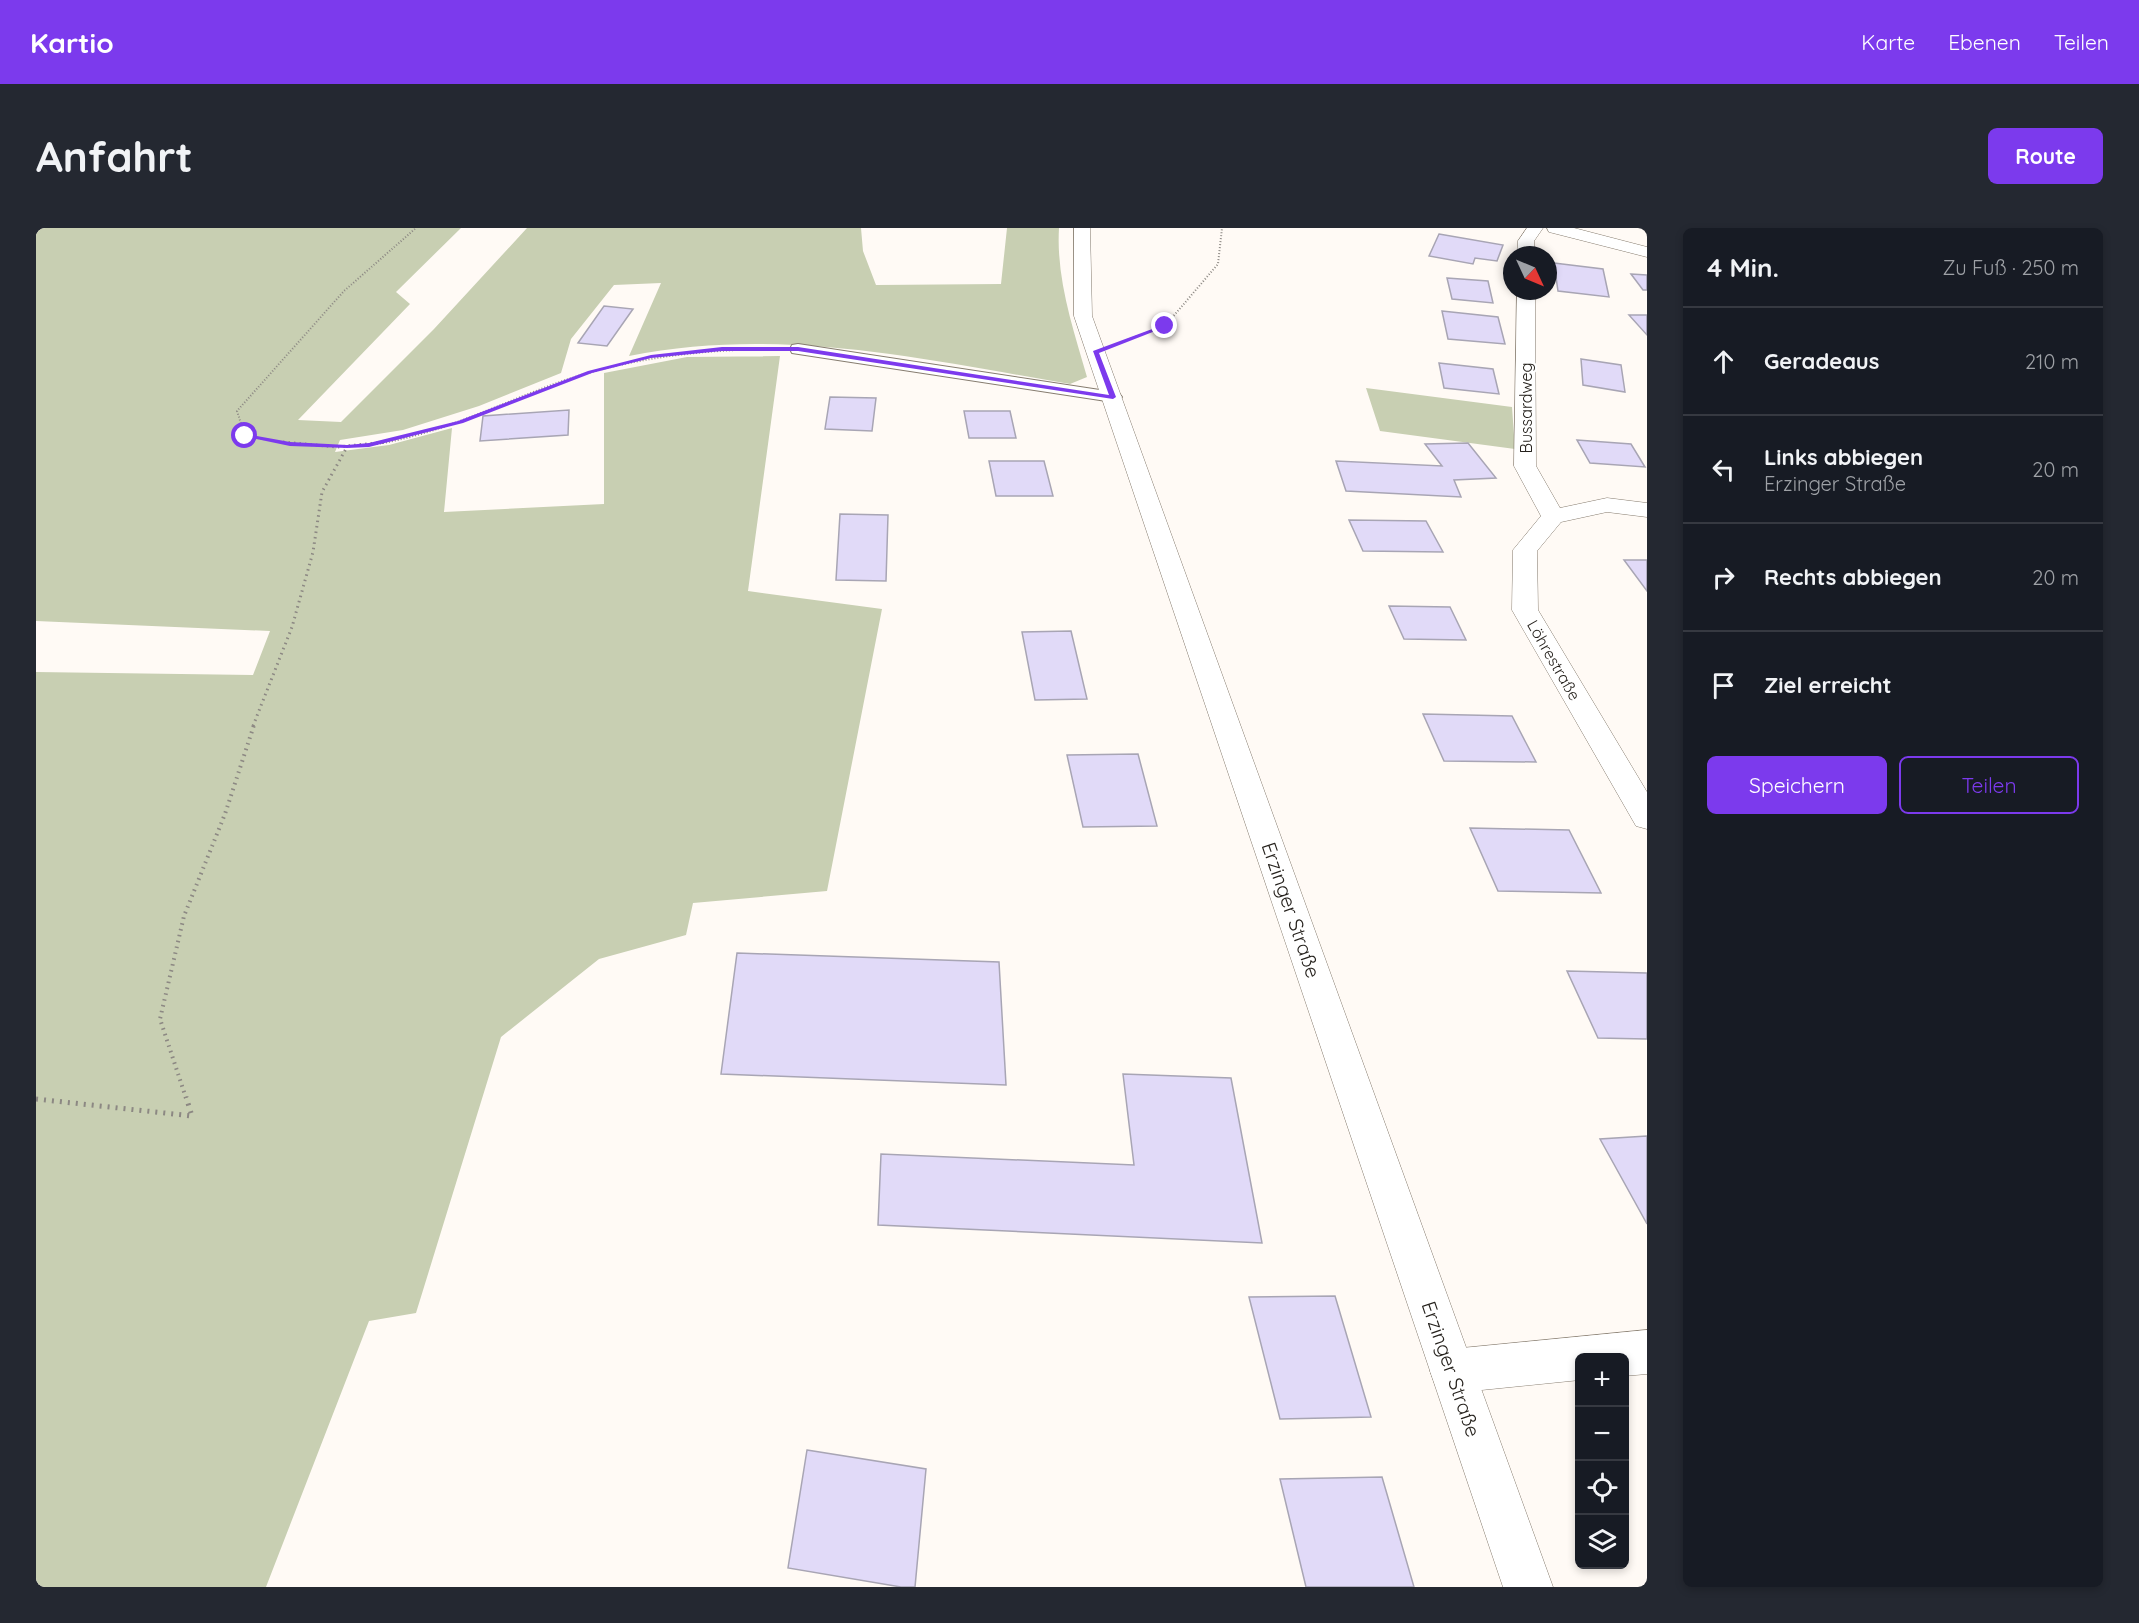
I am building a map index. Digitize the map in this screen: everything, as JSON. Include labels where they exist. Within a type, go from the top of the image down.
[{"type":"street","name":"Erzinger Straße","points":[[1082,228],[1083,316],[1528,1587]]},
{"type":"street","points":[[1526,246],[1526,241],[1535,228]]},
{"type":"street","points":[[1555,228],[1647,252]]},
{"type":"street","name":"Bussardweg","points":[[1526,300],[1525,466],[1553,517]]},
{"type":"street","points":[[1553,517],[1607,505],[1647,510]]},
{"type":"street","name":"Löhrestraße","points":[[1553,517],[1525,550],[1525,610],[1647,818]]},
{"type":"street","points":[[1629,1354],[1647,1352]]},
{"type":"street","points":[[1452,1371],[1575,1359]]},
{"type":"lane","points":[[798,349],[1113,397]]},
{"type":"path","points":[[416,228],[398,241],[323,313],[237,411],[245,436],[290,444],[347,447],[369,445],[450,425],[590,372],[651,357],[722,349],[798,349]]},
{"type":"path","points":[[1095,352],[1165,326],[1218,264],[1222,228]]},
{"type":"path","points":[[36,1099],[192,1116],[160,1018],[184,916],[225,814],[253,727],[292,627],[313,552],[322,492],[347,447]]},
{"type":"green space","points":[[36,228],[461,228],[396,292],[410,304],[298,420],[341,422],[434,329],[527,228],[861,228],[863,251],[876,285],[1001,284],[1007,228],[1059,228],[1063,285],[1087,377],[1070,384],[905,356],[796,345],[741,344],[685,348],[629,356],[661,283],[614,285],[571,339],[561,373],[479,406],[403,430],[340,440],[335,452],[389,445],[452,428],[444,512],[604,504],[604,373],[687,357],[780,356],[748,591],[882,609],[827,891],[693,903],[686,935],[599,959],[501,1037],[416,1313],[369,1321],[266,1587],[36,1587],[36,672],[253,675],[270,631],[36,621]]},
{"type":"green space","points":[[1366,388],[1512,407],[1515,449],[1380,431]]},
{"type":"building","points":[[1439,234],[1503,245],[1497,261],[1475,258],[1473,264],[1429,256]]},
{"type":"building","points":[[1557,263],[1603,269],[1609,297],[1558,291]]},
{"type":"building","points":[[1631,274],[1647,275],[1647,290],[1643,290]]},
{"type":"building","points":[[1447,278],[1488,281],[1493,303],[1452,299]]},
{"type":"building","points":[[604,306],[633,309],[607,346],[578,343]]},
{"type":"building","points":[[1442,311],[1498,317],[1505,344],[1448,339]]},
{"type":"building","points":[[1629,315],[1647,315],[1647,335]]},
{"type":"building","points":[[1581,359],[1621,365],[1625,392],[1583,385]]},
{"type":"building","points":[[1439,363],[1493,369],[1499,394],[1444,388]]},
{"type":"building","points":[[830,397],[876,398],[872,431],[825,429]]},
{"type":"building","points":[[569,410],[568,435],[480,441],[483,416]]},
{"type":"building","points":[[964,411],[1010,411],[1016,438],[969,438]]},
{"type":"building","points":[[1577,440],[1631,444],[1645,467],[1590,463]]},
{"type":"building","points":[[1468,443],[1496,478],[1454,480],[1461,497],[1346,491],[1336,461],[1442,466],[1425,444]]},
{"type":"building","points":[[989,461],[1044,461],[1053,496],[996,496]]},
{"type":"building","points":[[840,514],[888,515],[886,581],[836,580]]},
{"type":"building","points":[[1349,520],[1426,521],[1443,552],[1363,551]]},
{"type":"building","points":[[1624,560],[1647,560],[1647,591]]},
{"type":"building","points":[[1389,606],[1450,607],[1466,640],[1404,639]]},
{"type":"building","points":[[1071,631],[1087,699],[1035,700],[1022,632]]},
{"type":"building","points":[[1423,714],[1512,716],[1536,762],[1444,761]]},
{"type":"building","points":[[1138,754],[1157,826],[1083,827],[1067,755]]},
{"type":"building","points":[[1470,828],[1569,830],[1601,893],[1498,891]]},
{"type":"building","points":[[737,953],[999,962],[1006,1085],[721,1074]]},
{"type":"building","points":[[1567,971],[1647,973],[1647,1039],[1598,1038]]},
{"type":"building","points":[[1123,1074],[1231,1078],[1262,1243],[878,1225],[881,1154],[1134,1165]]},
{"type":"building","points":[[1647,1136],[1647,1224],[1600,1139]]},
{"type":"building","points":[[1335,1296],[1371,1417],[1280,1419],[1249,1297]]},
{"type":"building","points":[[807,1450],[926,1469],[915,1587],[901,1587],[788,1568]]},
{"type":"building","points":[[1382,1477],[1414,1587],[1306,1587],[1280,1479]]},
{"type":"route","points":[[245,436],[290,444],[347,447],[369,445],[461,422],[590,372],[651,357],[722,349],[798,349],[1113,397],[1095,352],[1165,326]]}]
